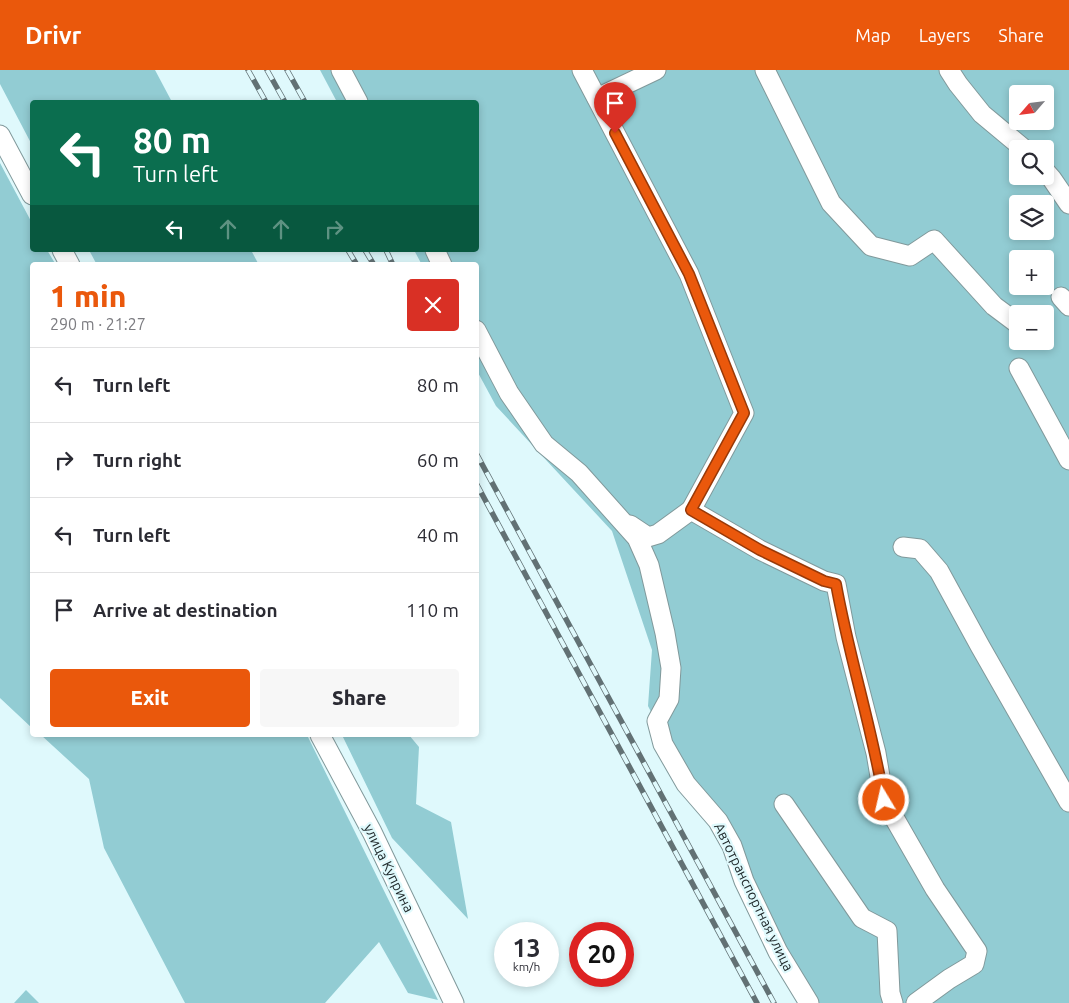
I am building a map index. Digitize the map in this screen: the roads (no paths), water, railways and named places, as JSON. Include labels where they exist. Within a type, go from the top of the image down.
[{"type":"street","points":[[341,70],[357,100]]},
{"type":"street","points":[[582,70],[689,274],[744,413],[691,510],[658,534],[648,537],[621,520]]},
{"type":"street","points":[[597,98],[656,70]]},
{"type":"street","points":[[766,70],[831,202],[871,246],[910,256],[934,240],[994,306],[1009,317]]},
{"type":"street","points":[[949,70],[982,114],[1013,140]]},
{"type":"street","points":[[0,135],[30,192]]},
{"type":"street","points":[[1054,182],[1069,204]]},
{"type":"street","name":"Автотранспортная улица","points":[[479,336],[509,393],[544,444],[579,473],[637,538],[649,565],[666,633],[672,668],[669,699],[657,722],[663,744],[686,784],[718,821],[732,846],[744,882],[778,952],[809,1003]]},
{"type":"street","points":[[1019,368],[1069,460]]},
{"type":"street","points":[[691,510],[760,550],[824,581],[836,584],[846,637],[876,753],[884,800],[935,889],[977,951],[974,964],[949,978],[916,1003]]},
{"type":"street","points":[[903,547],[920,548],[940,571],[980,646],[1069,802]]},
{"type":"street","name":"улица Куприна","points":[[321,737],[372,832],[454,1003]]},
{"type":"street","points":[[784,804],[862,918],[887,931],[890,992],[893,1003]]},
{"type":"railway","points":[[248,70],[265,100]]},
{"type":"railway","points":[[267,70],[284,100]]},
{"type":"railway","points":[[287,70],[304,100]]},
{"type":"railway","points":[[349,252],[355,262]]},
{"type":"railway","points":[[366,252],[372,262]]},
{"type":"railway","points":[[387,252],[392,262]]},
{"type":"railway","points":[[479,459],[774,1003]]},
{"type":"railway","points":[[479,489],[757,1003]]}]
